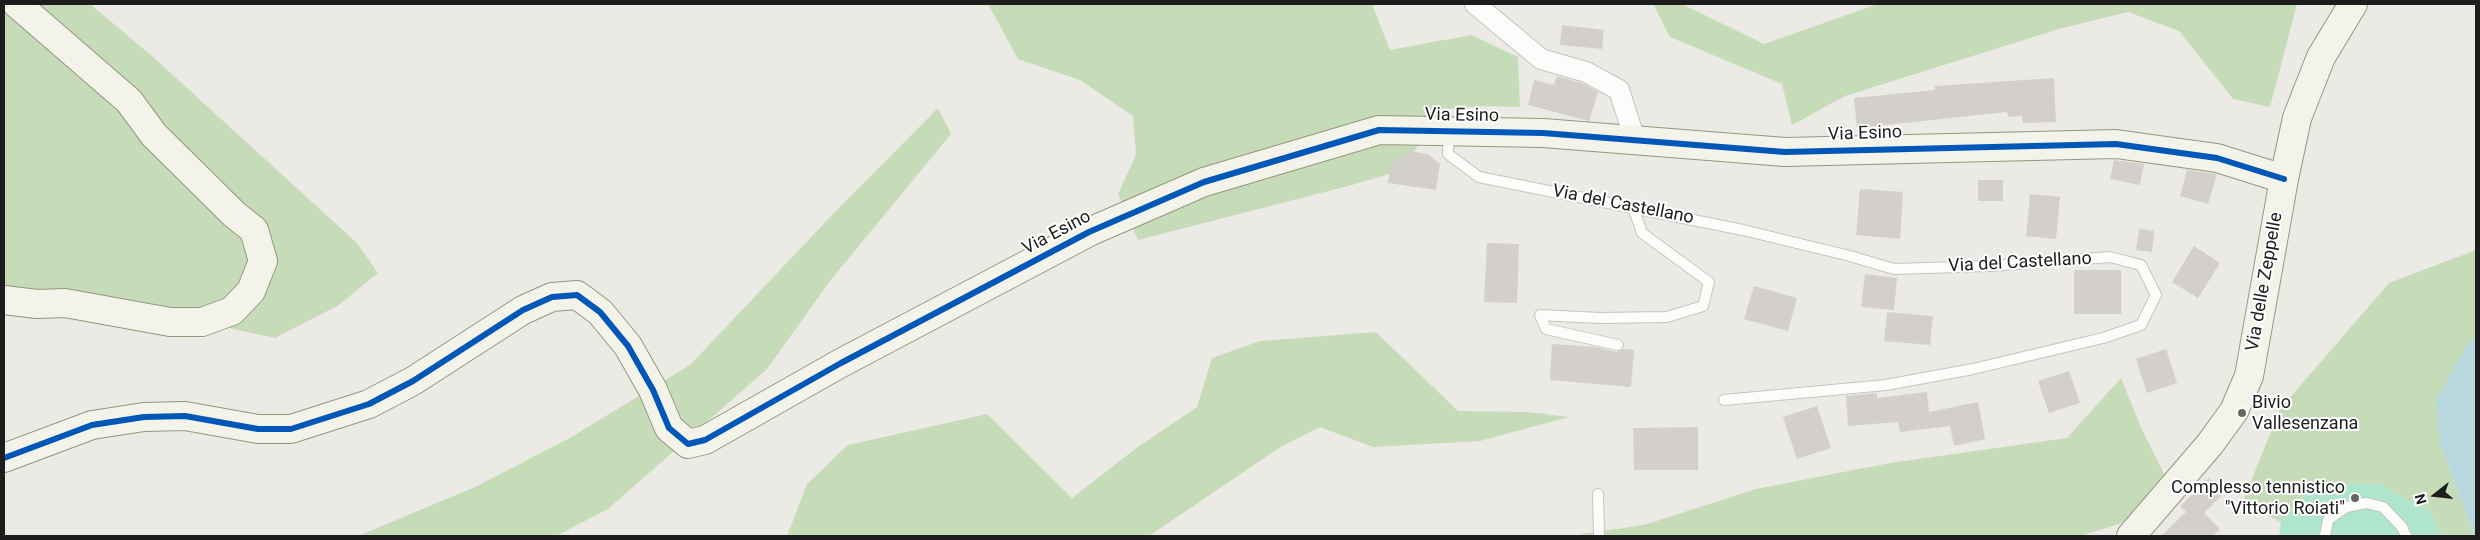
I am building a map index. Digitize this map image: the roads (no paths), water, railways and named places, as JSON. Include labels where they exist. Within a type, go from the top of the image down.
[{"type":"street","points":[[4,300],[38,304],[65,303],[170,322],[202,322],[232,311],[251,291],[263,261],[254,230],[235,215],[154,135],[130,101],[17,4]]},
{"type":"street","points":[[1475,4],[1542,59],[1586,72],[1618,90],[1635,140]]},
{"type":"street","name":"Via delle Zeppelle","points":[[2131,536],[2210,444],[2234,411],[2249,376],[2284,179],[2297,118],[2311,78],[2321,57],[2353,4]]},
{"type":"street","name":"Via Esino","points":[[4,458],[92,425],[144,417],[185,416],[258,429],[291,429],[369,404],[413,381],[524,310],[552,297],[577,295],[600,312],[628,346],[652,390],[669,428],[688,444],[705,440],[841,363],[1089,232],[1204,182],[1379,130],[1543,133],[1785,152],[2116,144],[2217,158],[2284,179]]},
{"type":"lane","name":"Via del Castellano","points":[[1449,131],[1448,154],[1479,177],[1761,234],[1894,269],[1988,266],[2110,257],[2141,265],[2156,295],[2141,325],[2103,338],[1973,369],[1886,385],[1724,400]]},
{"type":"lane","points":[[1618,345],[1546,328],[1540,315],[1600,318],[1667,317],[1703,306],[1709,282],[1642,233],[1634,207]]},
{"type":"lane","points":[[1598,494],[1598,536]]},
{"type":"lane","points":[[2325,536],[2328,520],[2346,507],[2366,504],[2384,508],[2402,527],[2406,536]]},
{"type":"water","points":[[2476,339],[2475,536],[2440,444],[2436,401],[2468,343]]},
{"type":"place","name":"Bivio Vallesenzana","points":[[2242,413]]},
{"type":"place","name":"Complesso tennistico \"Vittorio Roiati\"","points":[[2355,498]]}]
